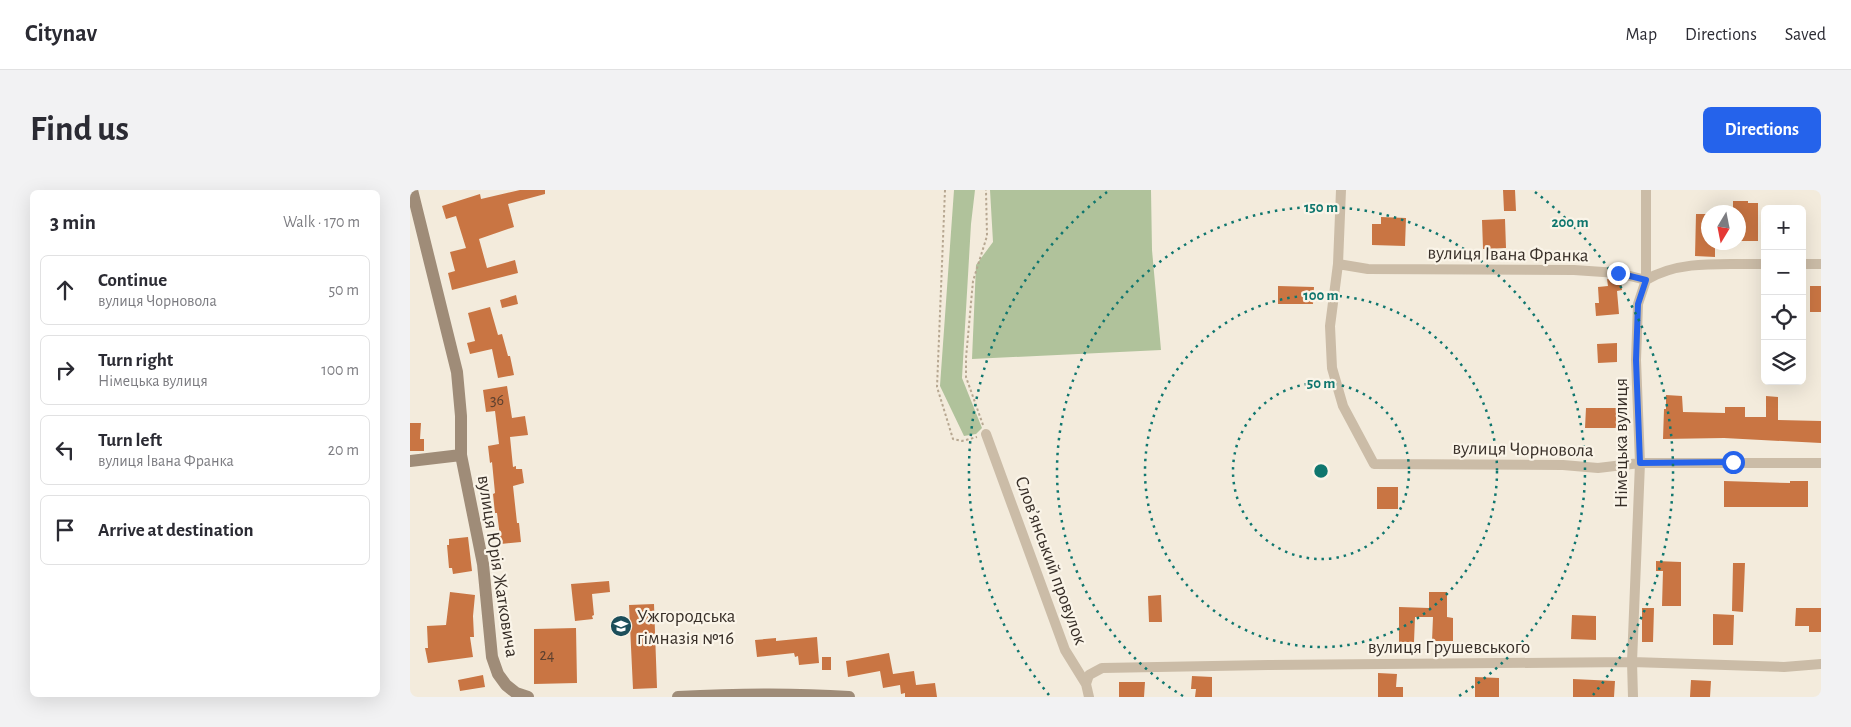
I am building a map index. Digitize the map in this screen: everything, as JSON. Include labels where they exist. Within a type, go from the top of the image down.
[{"type":"street","name":"вулиця Юрія Жатковича","points":[[412,190],[457,372],[461,416],[461,455],[483,564],[492,657],[498,674],[506,685],[516,693],[528,697]]},
{"type":"street","points":[[1338,264],[1341,190]]},
{"type":"street","name":"Німецька вулиця","points":[[1633,697],[1632,662],[1640,463],[1637,370],[1638,304],[1646,280],[1646,190]]},
{"type":"street","name":"вулиця Івана Франка","points":[[1338,264],[1368,269],[1574,270],[1618,273],[1646,280]]},
{"type":"street","name":"вулиця Чорновола","points":[[1338,264],[1330,326],[1332,368],[1342,406],[1374,464],[1563,465],[1598,468],[1640,463],[1821,463]]},
{"type":"street","points":[[1646,280],[1658,272],[1681,268],[1704,265],[1761,264]]},
{"type":"street","points":[[1806,264],[1821,264]]},
{"type":"street","name":"Словʼянський провулок","points":[[986,434],[1065,650],[1086,684],[1089,697]]},
{"type":"street","name":"вулиця Юрія Жатковича","points":[[411,461],[461,455]]},
{"type":"street","name":"вулиця Грушевського","points":[[1086,684],[1091,672],[1102,668],[1632,662],[1784,667],[1821,664]]},
{"type":"street","points":[[678,697],[810,694],[848,697]]},
{"type":"path","points":[[945,190],[937,387],[953,440],[962,441],[986,434],[966,377],[973,281],[986,236],[986,190]]},
{"type":"green space","points":[[954,190],[975,190],[971,224],[962,378],[982,428],[976,434],[964,436],[940,386]]},
{"type":"green space","points":[[990,190],[1151,190],[1152,250],[1161,350],[972,359],[976,265],[993,242]]},
{"type":"building","points":[[520,190],[545,190],[545,194],[508,204],[514,227],[479,239],[487,268],[515,260],[518,273],[452,290],[448,273],[455,271],[450,252],[466,248],[456,216],[446,219],[442,206],[480,194],[481,199]]},
{"type":"building","points":[[1503,190],[1515,190],[1516,211],[1504,211]]},
{"type":"building","points":[[1733,201],[1758,203],[1758,241],[1746,241],[1746,205],[1733,205]]},
{"type":"building","points":[[1696,214],[1701,214],[1701,250],[1715,250],[1715,257],[1695,256]]},
{"type":"building","points":[[1381,217],[1406,218],[1405,246],[1372,245],[1372,224],[1381,224]]},
{"type":"building","points":[[1505,219],[1506,248],[1483,249],[1482,220]]},
{"type":"building","points":[[1607,279],[1621,281],[1622,290],[1617,291],[1619,314],[1596,316],[1595,303],[1599,303],[1598,287],[1608,286]]},
{"type":"building","points":[[1278,286],[1314,287],[1313,304],[1278,304]]},
{"type":"building","points":[[1810,286],[1821,286],[1821,312],[1810,312]]},
{"type":"building","points":[[516,295],[518,304],[502,308],[500,300]]},
{"type":"building","points":[[490,307],[498,335],[502,334],[508,356],[510,356],[514,375],[498,378],[492,349],[470,354],[467,343],[475,341],[468,313]]},
{"type":"building","points":[[1617,343],[1617,362],[1598,363],[1597,344]]},
{"type":"building","points":[[507,386],[512,418],[525,416],[528,435],[510,437],[513,467],[516,466],[516,469],[522,469],[524,483],[513,486],[521,542],[501,544],[497,513],[495,513],[492,462],[490,463],[488,446],[499,444],[495,411],[486,412],[483,390]]},
{"type":"building","points":[[1666,395],[1682,396],[1683,412],[1725,413],[1725,407],[1745,407],[1745,417],[1766,417],[1766,396],[1778,397],[1778,420],[1821,421],[1821,443],[1724,438],[1663,439]]},
{"type":"building","points":[[1586,408],[1616,408],[1616,428],[1585,428]]},
{"type":"building","points":[[410,423],[421,423],[420,439],[424,439],[424,451],[410,451]]},
{"type":"building","points":[[1724,481],[1790,483],[1790,481],[1808,481],[1808,507],[1724,507]]},
{"type":"building","points":[[1377,487],[1398,487],[1398,509],[1377,509]]},
{"type":"building","points":[[468,537],[472,571],[453,574],[452,568],[449,568],[447,545],[449,545],[449,539]]},
{"type":"building","points":[[1656,561],[1681,562],[1681,606],[1662,606],[1663,571],[1656,571]]},
{"type":"building","points":[[1733,563],[1745,563],[1743,612],[1732,611]]},
{"type":"building","points":[[609,581],[610,592],[592,594],[593,619],[575,621],[571,584]]},
{"type":"building","points":[[450,592],[475,595],[474,637],[470,637],[473,657],[428,663],[425,648],[428,648],[427,626],[446,625]]},
{"type":"building","points":[[1429,592],[1447,592],[1447,617],[1453,618],[1453,641],[1432,641],[1433,617],[1415,617],[1414,642],[1399,642],[1399,607],[1429,608]]},
{"type":"building","points":[[1161,595],[1162,622],[1149,622],[1148,596]]},
{"type":"building","points":[[654,604],[657,688],[633,689],[629,605]]},
{"type":"building","points":[[1642,608],[1654,608],[1653,642],[1642,642]]},
{"type":"building","points":[[1796,608],[1821,608],[1821,632],[1809,632],[1809,626],[1795,626]]},
{"type":"building","points":[[1713,614],[1734,615],[1733,645],[1713,645]]},
{"type":"building","points":[[1572,615],[1596,616],[1596,640],[1571,639]]},
{"type":"building","points":[[576,628],[577,683],[534,684],[534,629]]},
{"type":"building","points":[[817,637],[819,663],[799,665],[798,656],[795,657],[794,653],[757,657],[755,640],[776,638],[776,641]]},
{"type":"building","points":[[889,653],[893,674],[914,671],[916,685],[935,683],[937,697],[905,697],[905,693],[901,694],[900,685],[883,688],[880,671],[848,677],[846,661]]},
{"type":"building","points":[[822,657],[831,657],[831,670],[822,670]]},
{"type":"building","points":[[1378,673],[1397,674],[1396,687],[1403,687],[1403,697],[1378,697]]},
{"type":"building","points":[[483,675],[485,687],[460,691],[458,680]]},
{"type":"building","points":[[1192,676],[1212,677],[1212,697],[1195,697],[1196,689],[1191,689]]},
{"type":"building","points":[[1475,677],[1499,678],[1499,697],[1475,697]]},
{"type":"building","points":[[1573,679],[1615,681],[1614,697],[1573,697]]},
{"type":"building","points":[[1691,680],[1711,681],[1710,697],[1690,697]]},
{"type":"building","points":[[1119,682],[1145,682],[1144,697],[1119,697]]},
{"type":"place","name":"Ужгородська гімназія №16","points":[[621,626]]},
{"type":"route","points":[[1618,273],[1646,280],[1641,290],[1638,304],[1636,360],[1640,463],[1733,462]]}]
